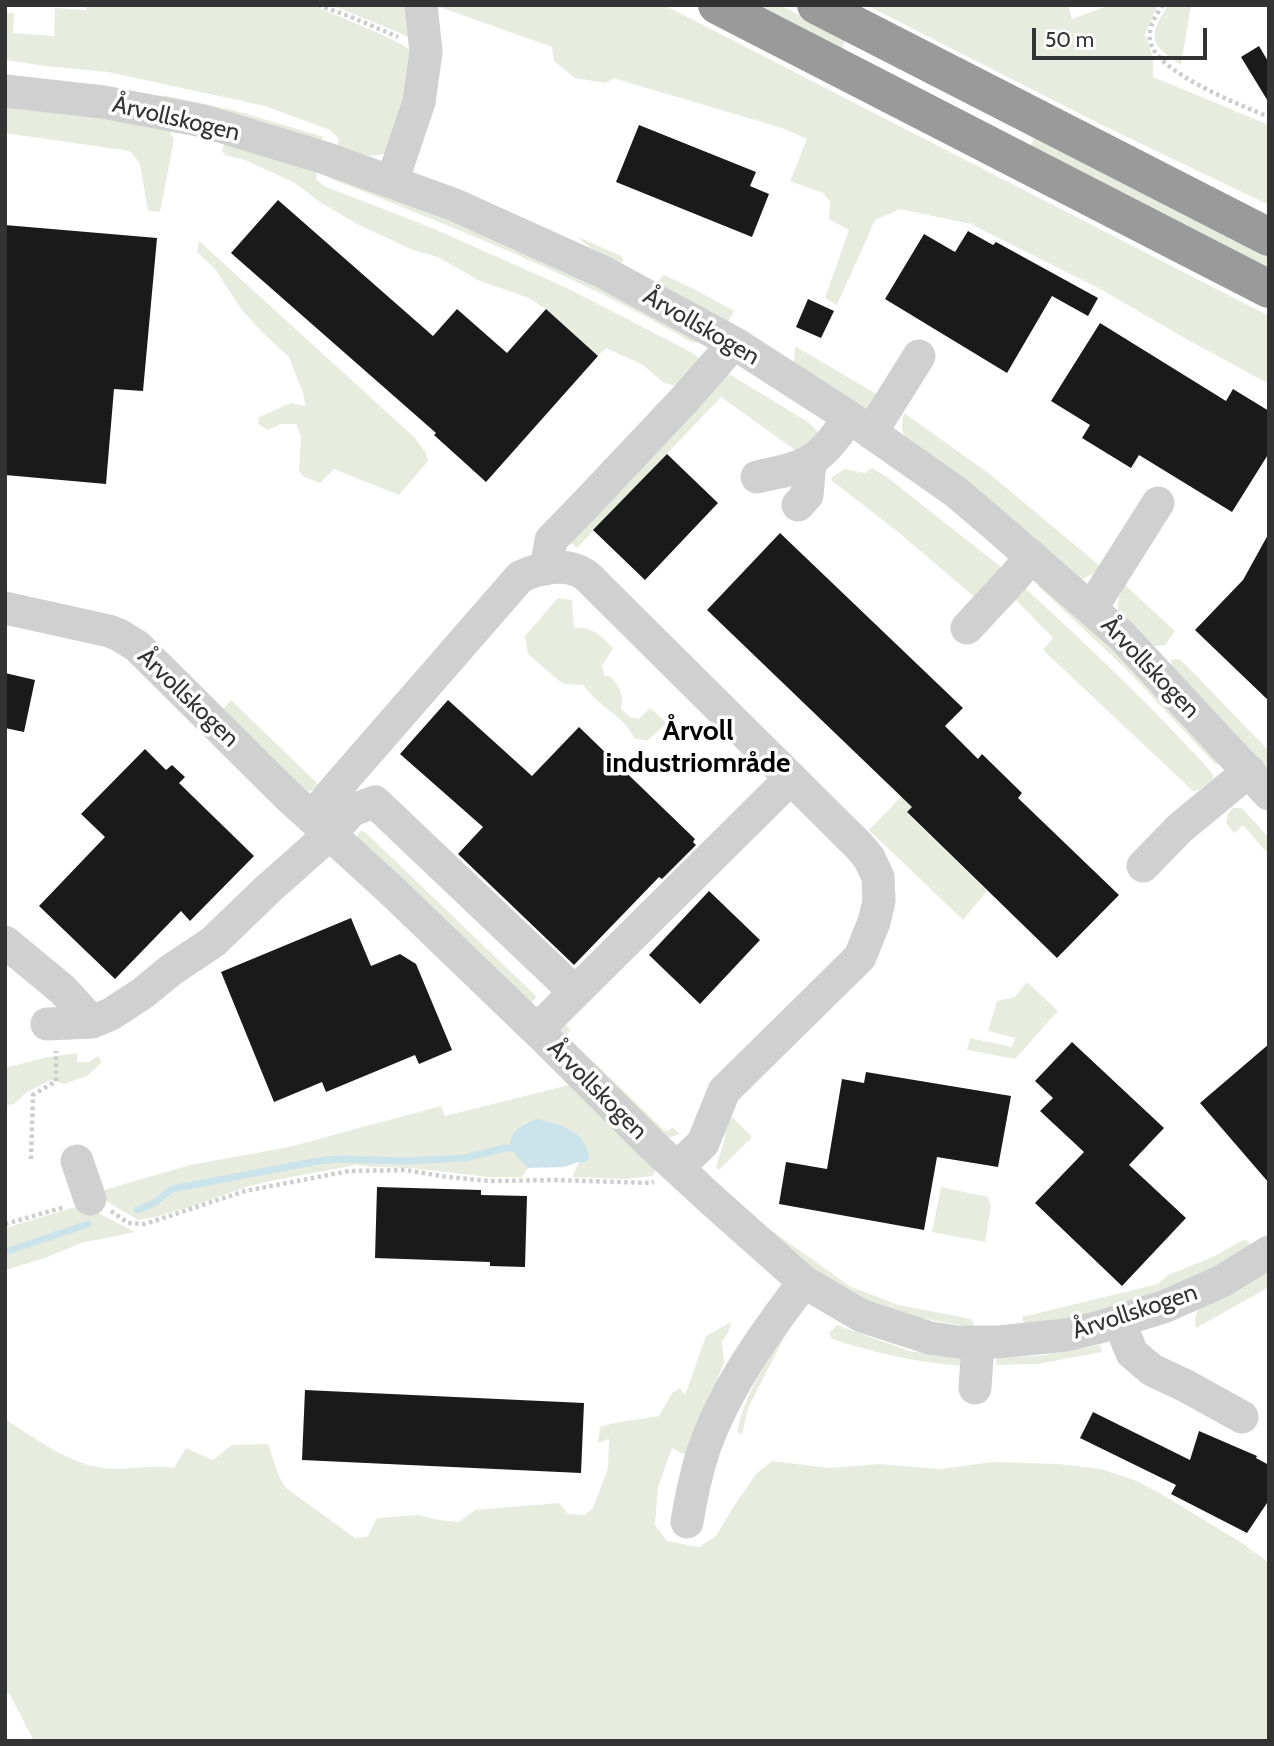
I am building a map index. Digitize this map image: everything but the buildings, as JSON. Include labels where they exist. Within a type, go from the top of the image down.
[{"type":"highway","points":[[717,5],[1269,289]]},
{"type":"highway","points":[[816,5],[1269,237]]},
{"type":"street","points":[[392,182],[419,102],[426,52],[421,5]]},
{"type":"street","name":"Årvollskogen","points":[[5,91],[103,102],[203,121],[324,158],[455,205],[603,272],[734,343],[860,425],[956,492],[1122,636],[1259,783]]},
{"type":"street","points":[[546,569],[551,540],[685,399],[734,343]]},
{"type":"street","points":[[757,477],[810,462],[836,436],[860,425],[919,356]]},
{"type":"street","points":[[798,505],[807,495],[810,462]]},
{"type":"street","points":[[1091,609],[1158,503]]},
{"type":"street","points":[[967,628],[1031,556]]},
{"type":"street","points":[[51,1038],[111,1014],[213,942],[268,889],[321,826],[347,775],[520,577],[532,571],[562,568],[582,573],[860,847],[878,877],[879,901],[860,957],[724,1091],[703,1143],[677,1168]]},
{"type":"street","name":"Årvollskogen","points":[[5,608],[109,631],[137,646],[677,1168],[804,1282],[862,1316],[930,1338],[959,1342],[999,1342],[1066,1335],[1166,1306],[1222,1281],[1269,1252]]},
{"type":"street","points":[[537,1030],[791,778]]},
{"type":"street","points":[[1143,866],[1180,828],[1259,783]]},
{"type":"street","points":[[321,826],[375,802],[575,992]]},
{"type":"street","points":[[5,942],[63,990],[92,1022]]},
{"type":"street","points":[[77,1161],[90,1199]]},
{"type":"street","points":[[687,1522],[692,1491],[705,1448],[726,1400],[746,1363],[804,1282]]},
{"type":"street","points":[[1119,1321],[1132,1353],[1152,1370],[1242,1417]]},
{"type":"street","points":[[975,1388],[978,1342]]},
{"type":"path","points":[[318,5],[408,41],[426,52]]},
{"type":"path","points":[[1163,5],[1150,30],[1150,43],[1156,54],[1187,78],[1269,117]]},
{"type":"path","points":[[31,1159],[33,1095],[56,1081],[51,1038]]},
{"type":"path","points":[[5,1224],[90,1199],[128,1223],[145,1224],[245,1191],[349,1171],[405,1170],[489,1181],[651,1183],[665,1179],[677,1168]]},
{"type":"shaded area","points":[[87,5],[312,5],[383,35],[414,53],[415,63],[390,151],[370,156],[337,147],[339,139],[330,130],[265,106],[108,72],[5,60],[5,13],[14,13],[13,33],[54,36],[55,8],[86,10]]},
{"type":"shaded area","points":[[331,5],[413,5],[408,37],[400,33]]},
{"type":"shaded area","points":[[434,5],[664,5],[1269,316],[1269,384],[1102,290],[971,224],[900,209],[875,220],[837,305],[825,298],[849,230],[829,219],[830,202],[823,193],[790,181],[807,139],[782,128],[613,78],[606,83],[575,78],[554,61],[552,47]]},
{"type":"shaded area","points":[[749,5],[780,5],[846,39],[841,52]]},
{"type":"shaded area","points":[[866,5],[1068,5],[1072,19],[1110,5],[1158,5],[1145,34],[1153,58],[1153,77],[1269,125],[1269,205],[1104,126]]},
{"type":"shaded area","points":[[1168,5],[1191,5],[1181,65],[1163,51],[1155,39],[1157,25]]},
{"type":"shaded area","points":[[162,95],[233,110],[324,137],[321,140],[171,102]]},
{"type":"shaded area","points":[[5,103],[168,127],[174,140],[160,212],[148,211],[140,164],[130,151],[5,133]]},
{"type":"shaded area","points":[[1035,137],[1269,255],[1269,271],[1030,147]]},
{"type":"shaded area","points":[[229,141],[317,172],[316,179],[324,186],[432,228],[569,289],[687,350],[698,357],[700,362],[681,387],[664,383],[643,365],[606,348],[598,356],[546,309],[529,298],[480,281],[438,257],[413,250],[359,225],[293,182],[245,160],[225,155],[222,151]]},
{"type":"shaded area","points":[[331,173],[473,227],[690,335],[698,343],[691,342],[604,295],[513,253],[329,178]]},
{"type":"shaded area","points":[[576,236],[621,256],[623,263],[598,252]]},
{"type":"shaded area","points":[[199,241],[414,437],[426,453],[428,461],[399,495],[334,469],[320,483],[304,477],[299,471],[301,437],[296,424],[281,424],[268,430],[258,424],[259,417],[291,403],[305,406],[304,396],[289,357],[242,310],[215,269],[197,252]]},
{"type":"shaded area","points":[[664,275],[734,311],[727,324],[662,289],[660,279]]},
{"type":"shaded area","points":[[795,346],[883,398],[865,410],[794,364]]},
{"type":"shaded area","points":[[726,372],[808,422],[819,433],[802,455],[721,397],[577,548],[566,538]]},
{"type":"shaded area","points":[[904,413],[991,475],[1100,566],[1081,580],[907,442],[902,428]]},
{"type":"shaded area","points":[[872,468],[1001,567],[977,599],[831,480],[845,469],[865,473]]},
{"type":"shaded area","points":[[1022,585],[1144,701],[1213,774],[1213,779],[1199,790],[1193,791],[1043,650],[1053,638],[1016,600],[1004,612]]},
{"type":"shaded area","points":[[1037,585],[1048,587],[1097,631],[1222,765],[1215,764],[1128,671]]},
{"type":"shaded area","points":[[1125,585],[1175,631],[1165,645],[1154,646],[1119,618],[1118,601]]},
{"type":"shaded area","points":[[558,598],[572,600],[574,628],[591,630],[613,648],[602,666],[605,676],[610,676],[620,691],[621,709],[630,717],[639,719],[650,708],[667,723],[647,741],[634,738],[623,722],[583,685],[563,684],[528,654],[525,636]]},
{"type":"shaded area","points":[[1171,660],[1181,660],[1269,751],[1269,774],[1172,667]]},
{"type":"shaded area","points":[[231,700],[319,785],[312,791],[302,791],[223,709]]},
{"type":"shaded area","points":[[947,749],[958,759],[907,813],[987,891],[963,920],[869,830]]},
{"type":"shaded area","points":[[1233,808],[1242,808],[1269,838],[1269,855],[1243,825],[1234,833],[1226,823]]},
{"type":"shaded area","points":[[360,831],[364,831],[537,997],[532,1002],[527,1001],[354,842]]},
{"type":"shaded area","points":[[1027,982],[1058,1011],[1015,1059],[967,1050],[970,1038],[1012,1047],[1015,1038],[988,1031],[997,1001],[1015,997]]},
{"type":"shaded area","points":[[563,1022],[571,1030],[566,1035],[664,1130],[669,1131],[672,1127],[680,1134],[667,1138],[559,1028]]},
{"type":"shaded area","points":[[77,1053],[77,1062],[89,1062],[98,1056],[102,1062],[87,1076],[64,1084],[51,1080],[27,1092],[14,1104],[5,1106],[5,1068]]},
{"type":"shaded area","points":[[569,1085],[575,1086],[656,1166],[652,1176],[626,1179],[572,1177],[579,1162],[526,1122],[512,1140],[513,1150],[528,1168],[522,1177],[488,1177],[357,1165],[246,1187],[196,1205],[138,1220],[97,1192],[190,1165],[289,1147],[441,1106],[445,1116]]},
{"type":"shaded area","points":[[732,1117],[752,1137],[719,1170],[716,1167],[726,1127]]},
{"type":"shaded area","points":[[941,1187],[988,1197],[991,1205],[985,1242],[932,1232]]},
{"type":"shaded area","points":[[79,1206],[87,1207],[135,1232],[81,1243],[5,1270],[5,1228]]},
{"type":"shaded area","points":[[744,1211],[851,1287],[899,1305],[971,1319],[974,1323],[972,1327],[908,1315],[854,1295],[805,1262]]},
{"type":"shaded area","points":[[1243,1240],[1248,1241],[1251,1247],[1198,1279],[1074,1320],[1024,1324],[1022,1317],[1158,1284],[1168,1275],[1213,1257]]},
{"type":"shaded area","points":[[1269,1267],[1269,1287],[1196,1328],[1195,1318],[1199,1306]]},
{"type":"shaded area","points":[[731,1322],[722,1342],[724,1362],[713,1403],[687,1456],[672,1448],[658,1487],[655,1525],[667,1541],[699,1547],[716,1536],[756,1474],[772,1461],[830,1468],[879,1464],[941,1469],[993,1462],[1058,1464],[1101,1469],[1137,1481],[1168,1498],[1245,1545],[1269,1563],[1269,1741],[34,1741],[9,1693],[5,1693],[5,1419],[64,1455],[103,1468],[174,1468],[186,1448],[213,1460],[232,1445],[268,1444],[286,1488],[355,1538],[367,1537],[377,1518],[418,1515],[459,1522],[475,1510],[559,1503],[568,1514],[585,1515],[593,1508],[608,1468],[609,1439],[598,1443],[600,1427],[659,1416],[672,1393],[680,1388],[685,1395],[706,1336]]},
{"type":"shaded area","points":[[837,1325],[909,1351],[960,1358],[961,1366],[895,1356],[832,1339],[829,1333]]},
{"type":"shaded area","points":[[789,1328],[748,1408],[742,1435],[737,1432],[751,1391]]},
{"type":"shaded area","points":[[1100,1345],[1102,1352],[1037,1364],[995,1365],[997,1359],[1045,1355]]},
{"type":"water","points":[[537,1119],[571,1130],[578,1135],[587,1149],[589,1159],[584,1163],[564,1167],[528,1168],[514,1153],[511,1139],[521,1126]]},
{"type":"waterway","points":[[137,1210],[154,1203],[172,1189],[318,1161],[465,1158],[505,1148],[519,1148]]},
{"type":"waterway","points":[[5,1252],[88,1224]]},
{"type":"district","name":"Årvoll industriområde","points":[[698,748]]}]
